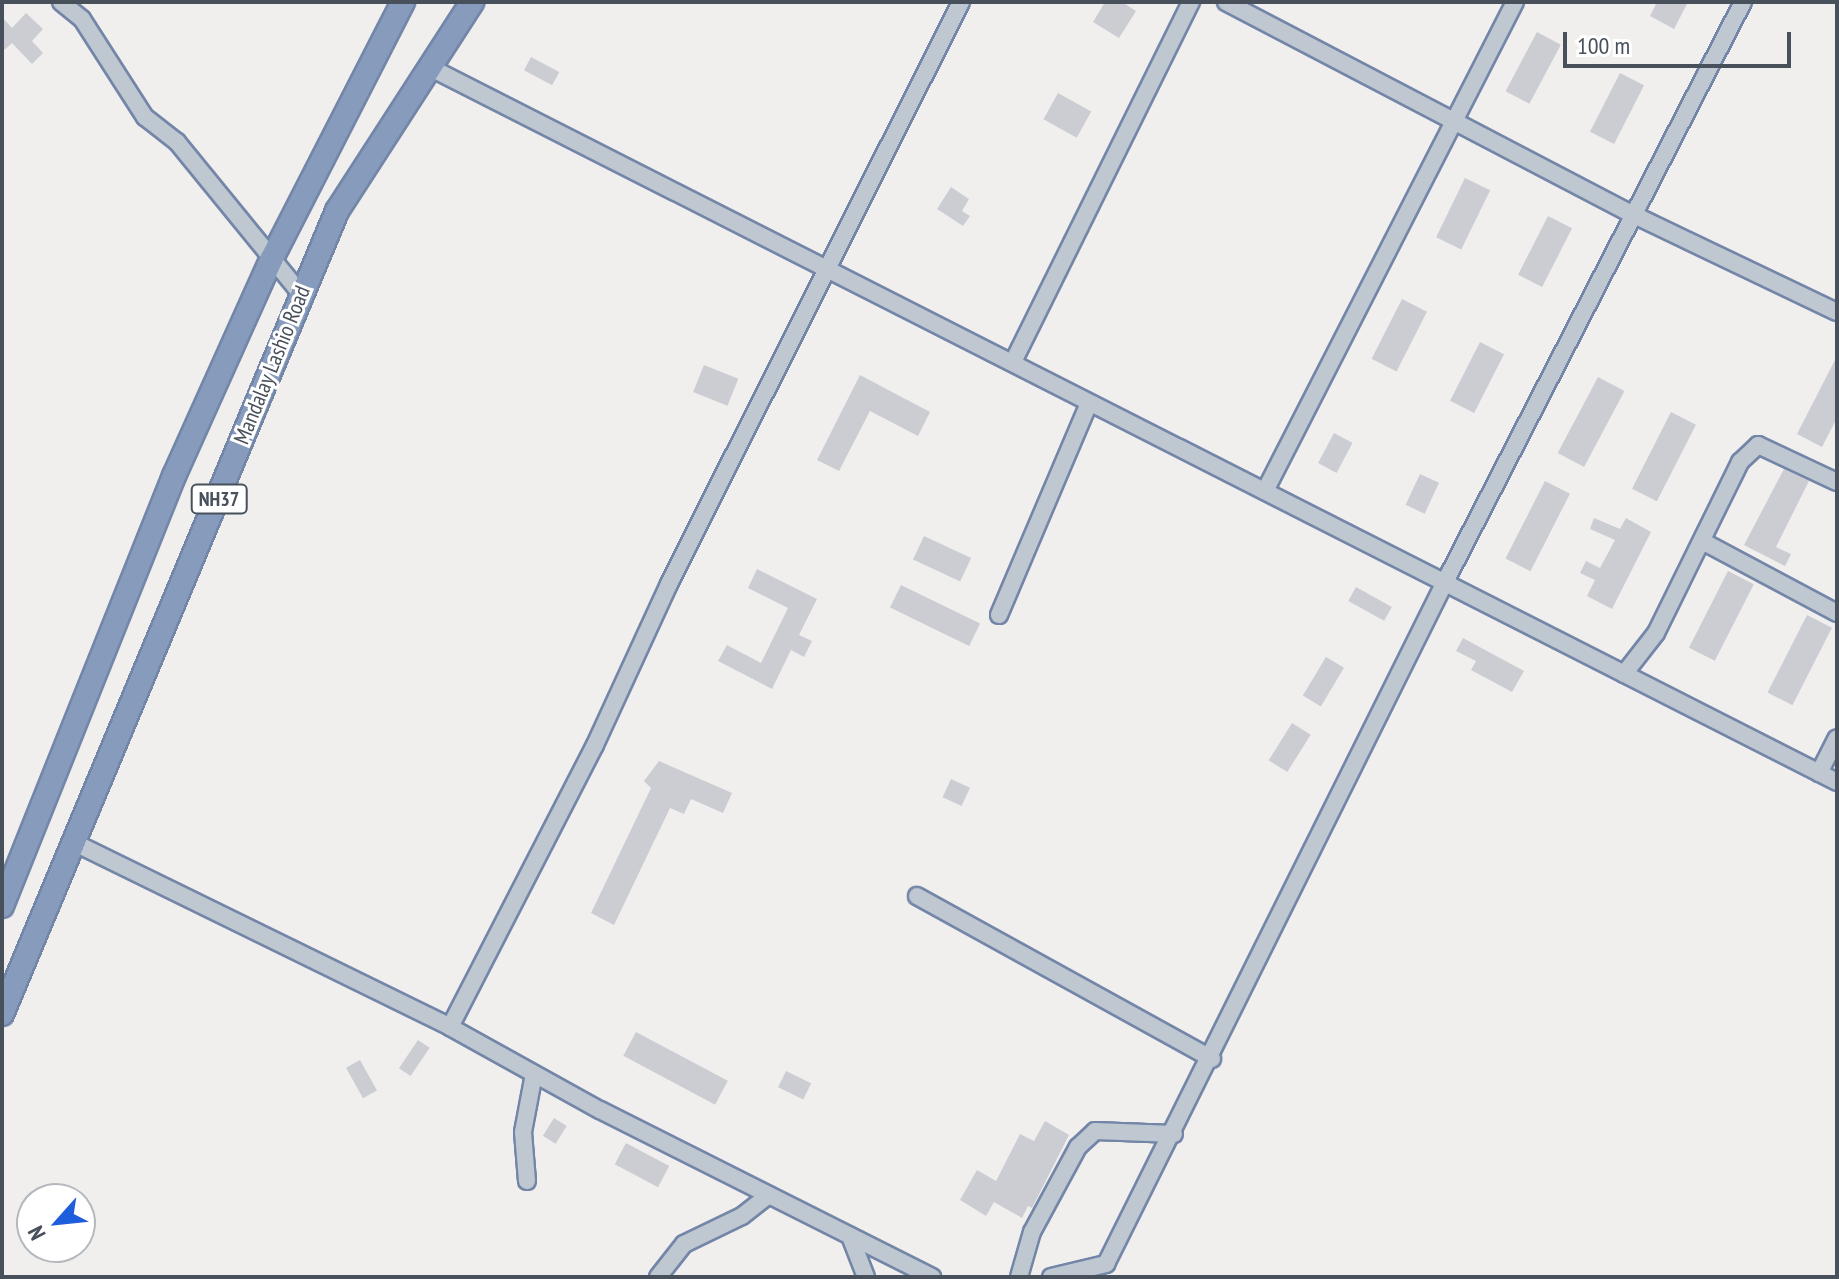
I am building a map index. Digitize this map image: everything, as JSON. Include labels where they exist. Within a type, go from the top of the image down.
[{"type":"highway","name":"Mandalay Lashio Road","points":[[2,906],[174,476],[271,260],[403,2]]},
{"type":"highway","name":"Mandalay Lashio Road","points":[[2,1014],[182,592],[300,293],[337,211],[472,2]]},
{"type":"street","points":[[61,2],[82,19],[145,117],[177,142],[300,293]]},
{"type":"street","points":[[450,1027],[589,759],[669,584],[961,2]]},
{"type":"street","points":[[1013,362],[1191,2]]},
{"type":"street","points":[[1226,2],[1456,119],[1632,214],[1837,312]]},
{"type":"street","points":[[1265,491],[1515,2]]},
{"type":"street","points":[[1051,1277],[1106,1264],[1212,1059],[1444,584],[1743,2]]},
{"type":"street","points":[[429,67],[827,272],[1013,362],[1837,782]]},
{"type":"street","points":[[999,615],[1089,403]]},
{"type":"street","points":[[1624,674],[1656,633],[1740,462],[1758,445],[1837,482]]},
{"type":"street","points":[[1702,541],[1837,613]]},
{"type":"street","points":[[1819,773],[1837,738]]},
{"type":"street","points":[[73,842],[450,1027],[534,1074],[932,1277]]},
{"type":"street","points":[[917,896],[1212,1059]]},
{"type":"street","points":[[527,1181],[523,1132],[534,1074]]},
{"type":"street","points":[[1019,1277],[1037,1223],[1078,1147],[1095,1131],[1174,1134]]},
{"type":"street","points":[[658,1277],[684,1244],[742,1216],[769,1195]]},
{"type":"street","points":[[850,1236],[866,1277]]},
{"type":"building","points":[[1105,2],[1122,2],[1136,11],[1119,38],[1093,22]]},
{"type":"building","points":[[1657,2],[1688,2],[1674,29],[1650,16]]},
{"type":"building","points":[[26,13],[43,29],[32,41],[43,53],[32,64],[12,43],[2,52],[2,17],[12,28]]},
{"type":"building","points":[[1537,32],[1561,45],[1529,104],[1506,91]]},
{"type":"building","points":[[531,57],[559,72],[552,85],[524,70]]},
{"type":"building","points":[[1620,73],[1644,85],[1614,144],[1590,132]]},
{"type":"building","points":[[1058,93],[1091,111],[1077,138],[1043,119]]},
{"type":"building","points":[[1465,178],[1490,190],[1461,250],[1436,237]]},
{"type":"building","points":[[951,187],[969,199],[962,211],[970,216],[963,226],[937,209]]},
{"type":"building","points":[[1548,216],[1572,228],[1542,287],[1518,275]]},
{"type":"building","points":[[1402,299],[1427,312],[1397,371],[1372,359]]},
{"type":"building","points":[[1480,342],[1504,354],[1474,413],[1450,401]]},
{"type":"building","points":[[1837,356],[1837,418],[1822,447],[1797,434]]},
{"type":"building","points":[[704,365],[738,379],[727,406],[693,392]]},
{"type":"building","points":[[860,375],[930,412],[918,436],[870,411],[839,471],[817,460]]},
{"type":"building","points":[[1598,377],[1624,391],[1584,467],[1558,453]]},
{"type":"building","points":[[1671,412],[1696,425],[1657,501],[1632,489]]},
{"type":"building","points":[[1334,433],[1353,443],[1337,473],[1318,463]]},
{"type":"building","points":[[1784,469],[1809,481],[1776,547],[1791,554],[1785,566],[1744,545]]},
{"type":"building","points":[[1420,474],[1439,483],[1425,514],[1406,505]]},
{"type":"building","points":[[1545,481],[1570,494],[1530,571],[1506,559]]},
{"type":"building","points":[[1594,518],[1620,529],[1626,518],[1651,532],[1612,609],[1587,596],[1595,580],[1580,573],[1586,561],[1600,568],[1615,540],[1590,529]]},
{"type":"building","points":[[924,536],[971,558],[960,582],[913,560]]},
{"type":"building","points":[[757,569],[817,599],[799,635],[812,641],[804,657],[791,650],[772,689],[718,661],[727,645],[761,663],[788,608],[748,588]]},
{"type":"building","points":[[1728,571],[1754,584],[1715,661],[1689,648]]},
{"type":"building","points":[[901,585],[980,624],[969,646],[890,607]]},
{"type":"building","points":[[1356,587],[1392,607],[1384,621],[1348,601]]},
{"type":"building","points":[[1807,615],[1832,628],[1792,705],[1768,693]]},
{"type":"building","points":[[1463,638],[1524,671],[1512,692],[1471,670],[1476,661],[1456,651]]},
{"type":"building","points":[[1326,657],[1344,668],[1321,706],[1303,696]]},
{"type":"building","points":[[1292,723],[1311,735],[1287,772],[1269,760]]},
{"type":"building","points":[[659,761],[732,793],[723,813],[691,799],[684,814],[670,808],[614,925],[591,913],[651,788],[644,781]]},
{"type":"building","points":[[951,779],[970,788],[962,806],[943,797]]},
{"type":"building","points":[[636,1032],[728,1081],[715,1105],[623,1056]]},
{"type":"building","points":[[418,1040],[430,1048],[411,1076],[399,1068]]},
{"type":"building","points":[[360,1060],[377,1091],[363,1098],[346,1068]]},
{"type":"building","points":[[786,1071],[811,1083],[803,1099],[778,1087]]},
{"type":"building","points":[[554,1118],[567,1126],[556,1144],[543,1136]]},
{"type":"building","points":[[1045,1121],[1069,1135],[1032,1208],[1028,1206],[1022,1218],[994,1202],[986,1216],[960,1200],[977,1170],[996,1181],[1020,1134],[1034,1141]]},
{"type":"building","points":[[626,1143],[669,1166],[658,1187],[615,1164]]}]
